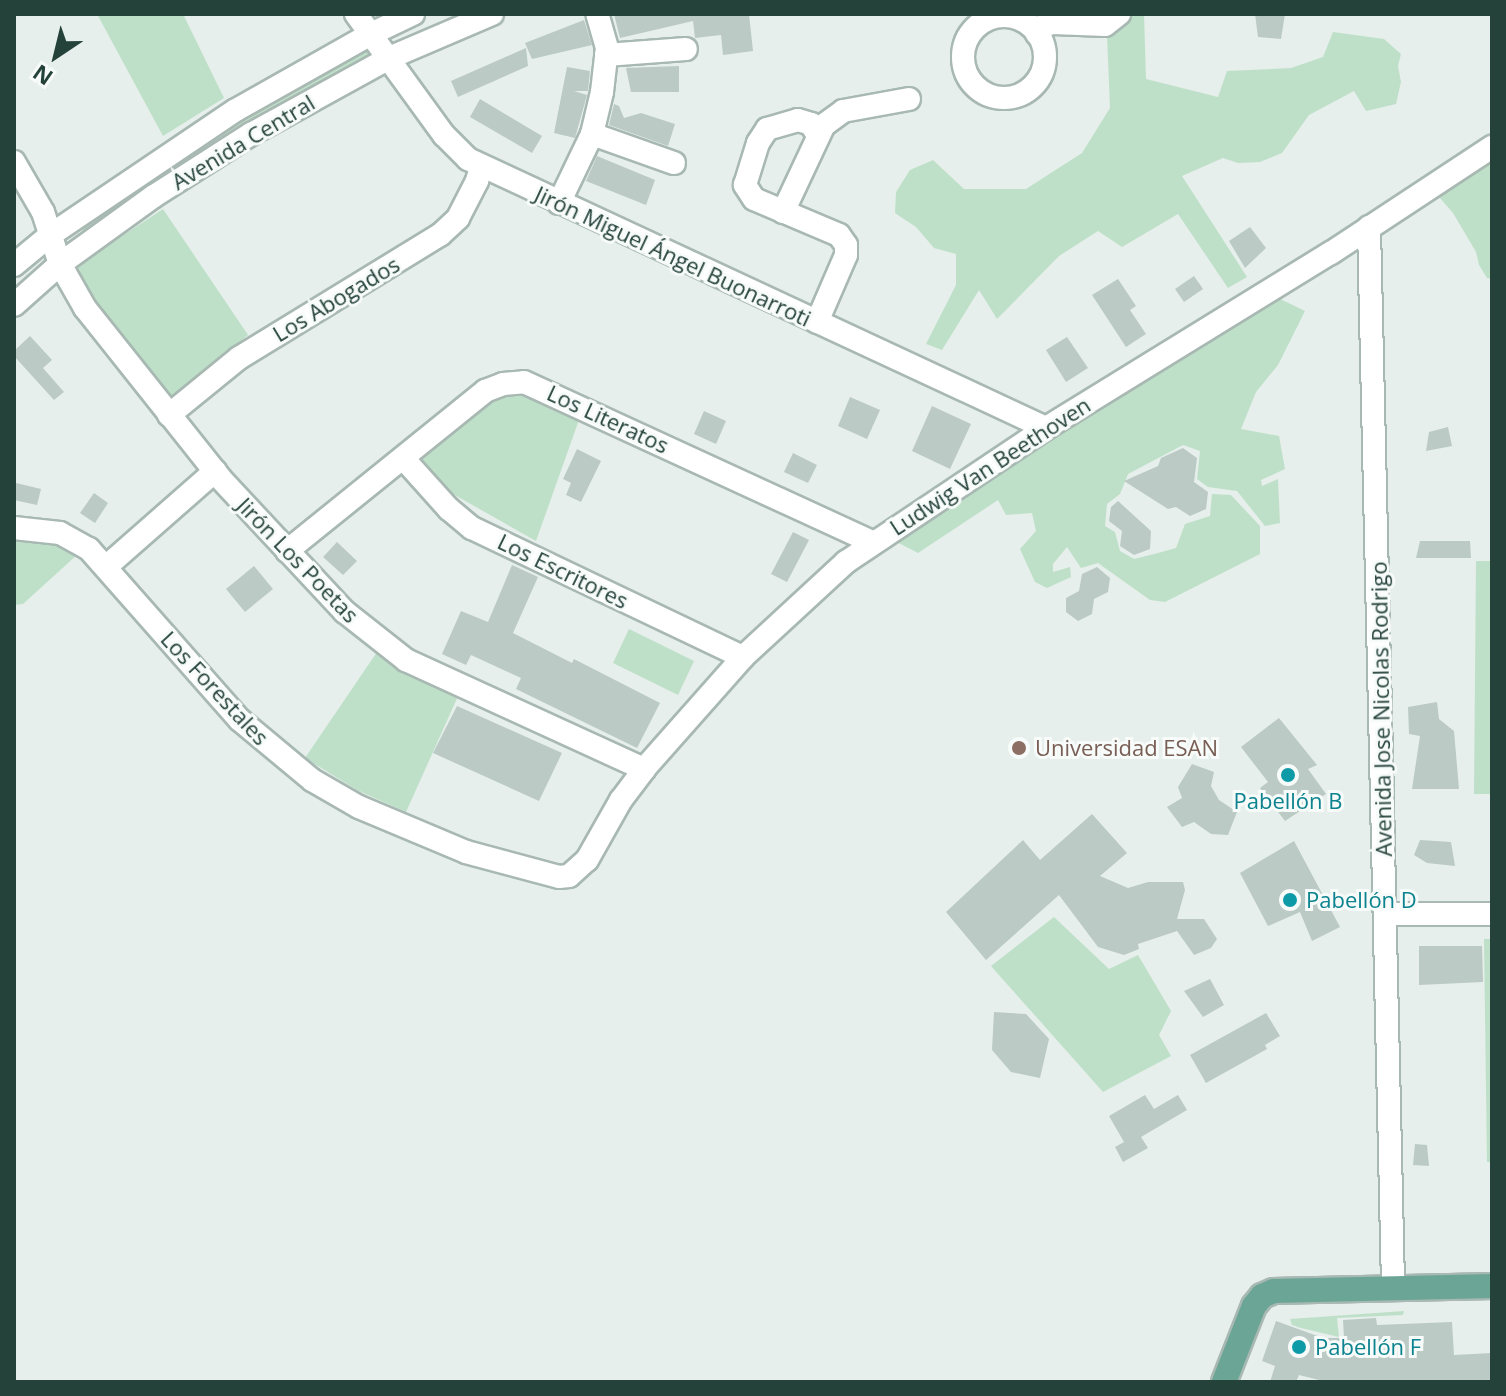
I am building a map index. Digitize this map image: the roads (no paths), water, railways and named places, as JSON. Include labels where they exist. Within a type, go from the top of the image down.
[{"type":"main road","points":[[1224,1382],[1254,1306],[1262,1296],[1274,1291],[1492,1286]]},
{"type":"street","name":"Jirón Miguel Ángel Buonarroti","points":[[356,14],[451,144],[481,166],[1046,428]]},
{"type":"street","name":"Avenida Central","points":[[14,265],[49,236],[236,110],[369,35],[413,14]]},
{"type":"street","name":"Avenida Central","points":[[14,305],[60,264],[154,196],[251,134],[389,58],[492,14]]},
{"type":"street","points":[[559,203],[592,134],[606,55],[597,14]]},
{"type":"street","points":[[1037,34],[1043,26],[1053,23],[1105,25],[1119,14]]},
{"type":"street","points":[[606,55],[686,49]]},
{"type":"street","points":[[783,212],[817,134],[843,111],[909,99]]},
{"type":"street","points":[[817,134],[806,121],[793,120],[773,125],[758,143],[745,185],[754,199],[839,235],[846,245],[846,255],[817,322]]},
{"type":"street","points":[[592,134],[674,163]]},
{"type":"street","name":"Ludwig Van Beethoven","points":[[569,876],[587,860],[621,800],[644,769],[743,657],[872,542],[1046,428],[1492,147]]},
{"type":"street","name":"Jirón Los Poetas","points":[[14,162],[43,212],[60,264],[85,308],[215,471],[345,612],[406,660],[644,769]]},
{"type":"street","name":"Los Abogados","points":[[169,415],[239,358],[440,235],[463,210],[481,166]]},
{"type":"street","name":"Avenida Jose Nicolas Rodrigo","points":[[1369,227],[1393,1287]]},
{"type":"street","name":"Los Literatos","points":[[287,551],[485,391],[503,384],[524,382],[872,542]]},
{"type":"street","name":"Los Escritores","points":[[403,458],[449,509],[472,528],[743,657]]},
{"type":"street","points":[[107,566],[215,471]]},
{"type":"street","name":"Los Forestales","points":[[14,528],[60,533],[89,549],[240,720],[312,780],[359,807],[466,852],[559,877],[569,876]]},
{"type":"street","points":[[1386,914],[1492,914]]},
{"type":"place","name":"Universidad ESAN","points":[[1019,748]]},
{"type":"place","name":"Pabellón B","points":[[1288,775]]},
{"type":"place","name":"Pabellón D","points":[[1290,900]]},
{"type":"place","name":"Pabellón F","points":[[1299,1347]]}]
